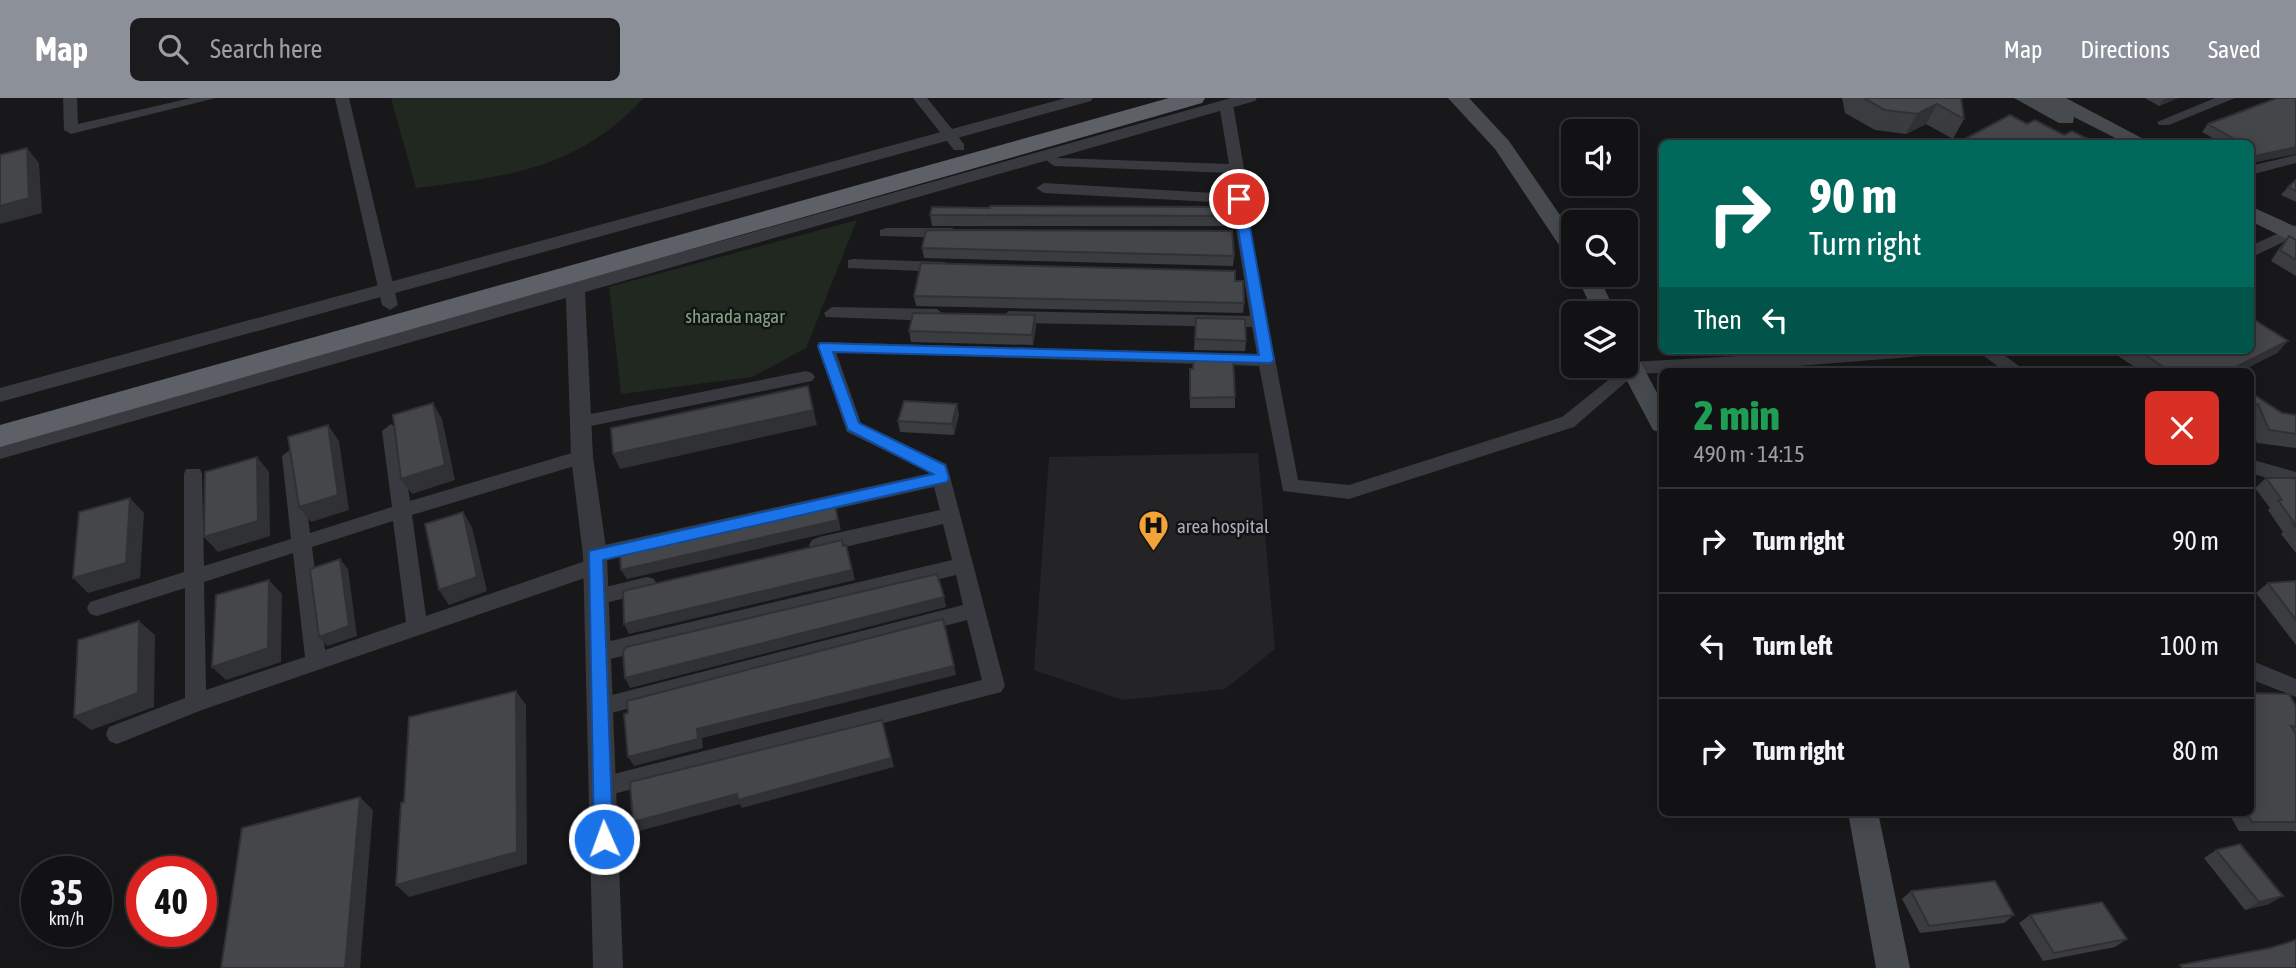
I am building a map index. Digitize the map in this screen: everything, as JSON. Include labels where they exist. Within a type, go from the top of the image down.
[{"type":"highway","points":[[0,414],[388,296],[953,141],[1138,98]]},
{"type":"highway","points":[[0,436],[340,346],[1194,98]]},
{"type":"main road","points":[[1458,98],[1502,145],[1561,231]]},
{"type":"main road","points":[[2024,98],[2107,140]]},
{"type":"main road","points":[[2051,98],[2135,140]]},
{"type":"main road","points":[[2254,200],[2295,230]]},
{"type":"main road","points":[[2254,214],[2295,230]]},
{"type":"main road","points":[[1637,378],[1659,419]]},
{"type":"main road","points":[[1864,816],[1893,968]]},
{"type":"street","points":[[70,98],[71,130],[209,98]]},
{"type":"street","points":[[0,395],[388,296],[342,98]]},
{"type":"street","points":[[920,98],[953,141],[1085,98]]},
{"type":"street","points":[[0,451],[340,346],[575,290],[1249,98]]},
{"type":"street","points":[[2165,122],[2228,98]]},
{"type":"street","points":[[1226,104],[1237,169],[1237,234],[1244,274],[1259,322],[1290,486],[1349,492],[1568,422],[1612,378]]},
{"type":"street","points":[[1048,156],[1054,162],[1237,169]]},
{"type":"street","points":[[2254,170],[2296,159]]},
{"type":"street","points":[[1044,188],[1239,199]]},
{"type":"street","points":[[2254,251],[2295,230]]},
{"type":"street","points":[[886,233],[969,233]]},
{"type":"street","points":[[854,264],[964,267]]},
{"type":"street","points":[[575,290],[582,457],[597,597],[608,968]]},
{"type":"street","points":[[832,313],[956,316]]},
{"type":"street","points":[[997,316],[1259,322]]},
{"type":"street","points":[[602,787],[994,686],[939,469],[853,427],[825,346],[1266,360]]},
{"type":"street","points":[[1638,362],[1785,361],[1873,354]]},
{"type":"street","points":[[1991,354],[2012,368]]},
{"type":"street","points":[[580,422],[806,377]]},
{"type":"street","points":[[391,431],[417,626]]},
{"type":"street","points":[[291,456],[316,661]]},
{"type":"street","points":[[97,608],[402,510],[582,457]]},
{"type":"street","points":[[2254,467],[2296,479]]},
{"type":"street","points":[[193,474],[196,703]]},
{"type":"street","points":[[117,734],[196,703],[595,561],[941,478]]},
{"type":"street","points":[[801,550],[950,514]]},
{"type":"street","points":[[598,653],[963,565]]},
{"type":"street","points":[[597,597],[665,581]]},
{"type":"street","points":[[600,708],[975,610]]},
{"type":"street","points":[[2254,671],[2296,688]]},
{"type":"shaded area","name":"area hospital","points":[[1258,453],[1275,649],[1225,689],[1123,700],[1034,670],[1049,457]]},
{"type":"green space","points":[[391,98],[644,98],[593,141],[539,166],[481,179],[416,188]]},
{"type":"green space","name":"sharada nagar","points":[[857,220],[806,348],[752,377],[621,394],[609,287]]},
{"type":"building","points":[[1864,98],[1961,98],[1964,119],[1937,104],[1917,114],[1885,110]]},
{"type":"building","points":[[2277,98],[2296,98],[2296,147],[2254,156],[2254,140],[2231,140],[2234,139],[2208,124]]},
{"type":"building","points":[[2010,115],[2027,124],[2035,120],[2064,135],[2072,131],[2090,140],[1963,140]]},
{"type":"building","points":[[27,148],[29,198],[0,206],[0,155]]},
{"type":"building","points":[[2296,180],[2296,191],[2288,187]]},
{"type":"building","points":[[932,207],[1231,207],[1231,216],[930,215]]},
{"type":"building","points":[[926,230],[1232,231],[1234,256],[922,248]]},
{"type":"building","points":[[2289,236],[2296,240],[2296,260],[2280,250]]},
{"type":"building","points":[[921,263],[1235,271],[1235,281],[1243,281],[1244,303],[914,296]]},
{"type":"building","points":[[913,313],[1035,315],[1032,335],[909,331]]},
{"type":"building","points":[[1196,318],[1245,319],[1246,341],[1195,339]]},
{"type":"building","points":[[2254,320],[2288,341],[2234,368],[2165,368],[2144,354],[2254,354]]},
{"type":"building","points":[[1194,356],[1233,357],[1235,397],[1190,398],[1190,369],[1193,369]]},
{"type":"building","points":[[808,386],[813,410],[613,454],[611,428]]},
{"type":"building","points":[[2254,395],[2282,413],[2296,415],[2296,434],[2269,430],[2258,404],[2254,406]]},
{"type":"building","points":[[904,401],[957,404],[952,424],[898,421]]},
{"type":"building","points":[[433,403],[445,465],[401,479],[393,415]]},
{"type":"building","points":[[328,425],[338,495],[299,507],[288,437]]},
{"type":"building","points":[[257,457],[258,521],[204,537],[205,472]]},
{"type":"building","points":[[2266,478],[2296,478],[2296,528],[2278,500],[2282,500]]},
{"type":"building","points":[[130,498],[126,563],[73,578],[79,512]]},
{"type":"building","points":[[835,504],[838,520],[621,570],[620,553]]},
{"type":"building","points":[[463,512],[477,577],[439,590],[425,524]]},
{"type":"building","points":[[842,540],[843,546],[846,545],[852,570],[624,624],[623,591]]},
{"type":"building","points":[[340,559],[349,626],[319,637],[310,569]]},
{"type":"building","points":[[937,574],[944,597],[625,678],[623,652],[626,647]]},
{"type":"building","points":[[269,580],[268,648],[212,667],[216,595]]},
{"type":"building","points":[[2296,581],[2296,620],[2268,583]]},
{"type":"building","points":[[943,619],[954,666],[697,729],[698,739],[628,757],[624,714],[628,713],[627,701]]},
{"type":"building","points":[[139,621],[138,693],[74,717],[78,640]]},
{"type":"building","points":[[516,691],[517,852],[396,885],[409,717]]},
{"type":"building","points":[[2254,693],[2289,694],[2296,706],[2296,727],[2291,726],[2296,734],[2296,822],[2252,822],[2248,816],[2254,816]]},
{"type":"building","points":[[882,720],[891,758],[738,800],[737,794],[633,822],[630,782]]},
{"type":"building","points":[[360,797],[345,968],[221,968],[242,828]]},
{"type":"building","points":[[2240,844],[2283,896],[2259,902],[2216,850]]},
{"type":"building","points":[[1995,881],[2014,915],[1929,926],[1911,891]]},
{"type":"building","points":[[2102,902],[2127,939],[2054,953],[2030,915]]},
{"type":"building","points":[[2296,940],[2296,968],[2182,968],[2180,965],[2270,948]]},
{"type":"place","name":"area hospital","points":[[1154,553]]},
{"type":"route","points":[[604,839],[595,555],[941,478],[939,469],[853,427],[825,346],[1266,360],[1239,199]]}]
